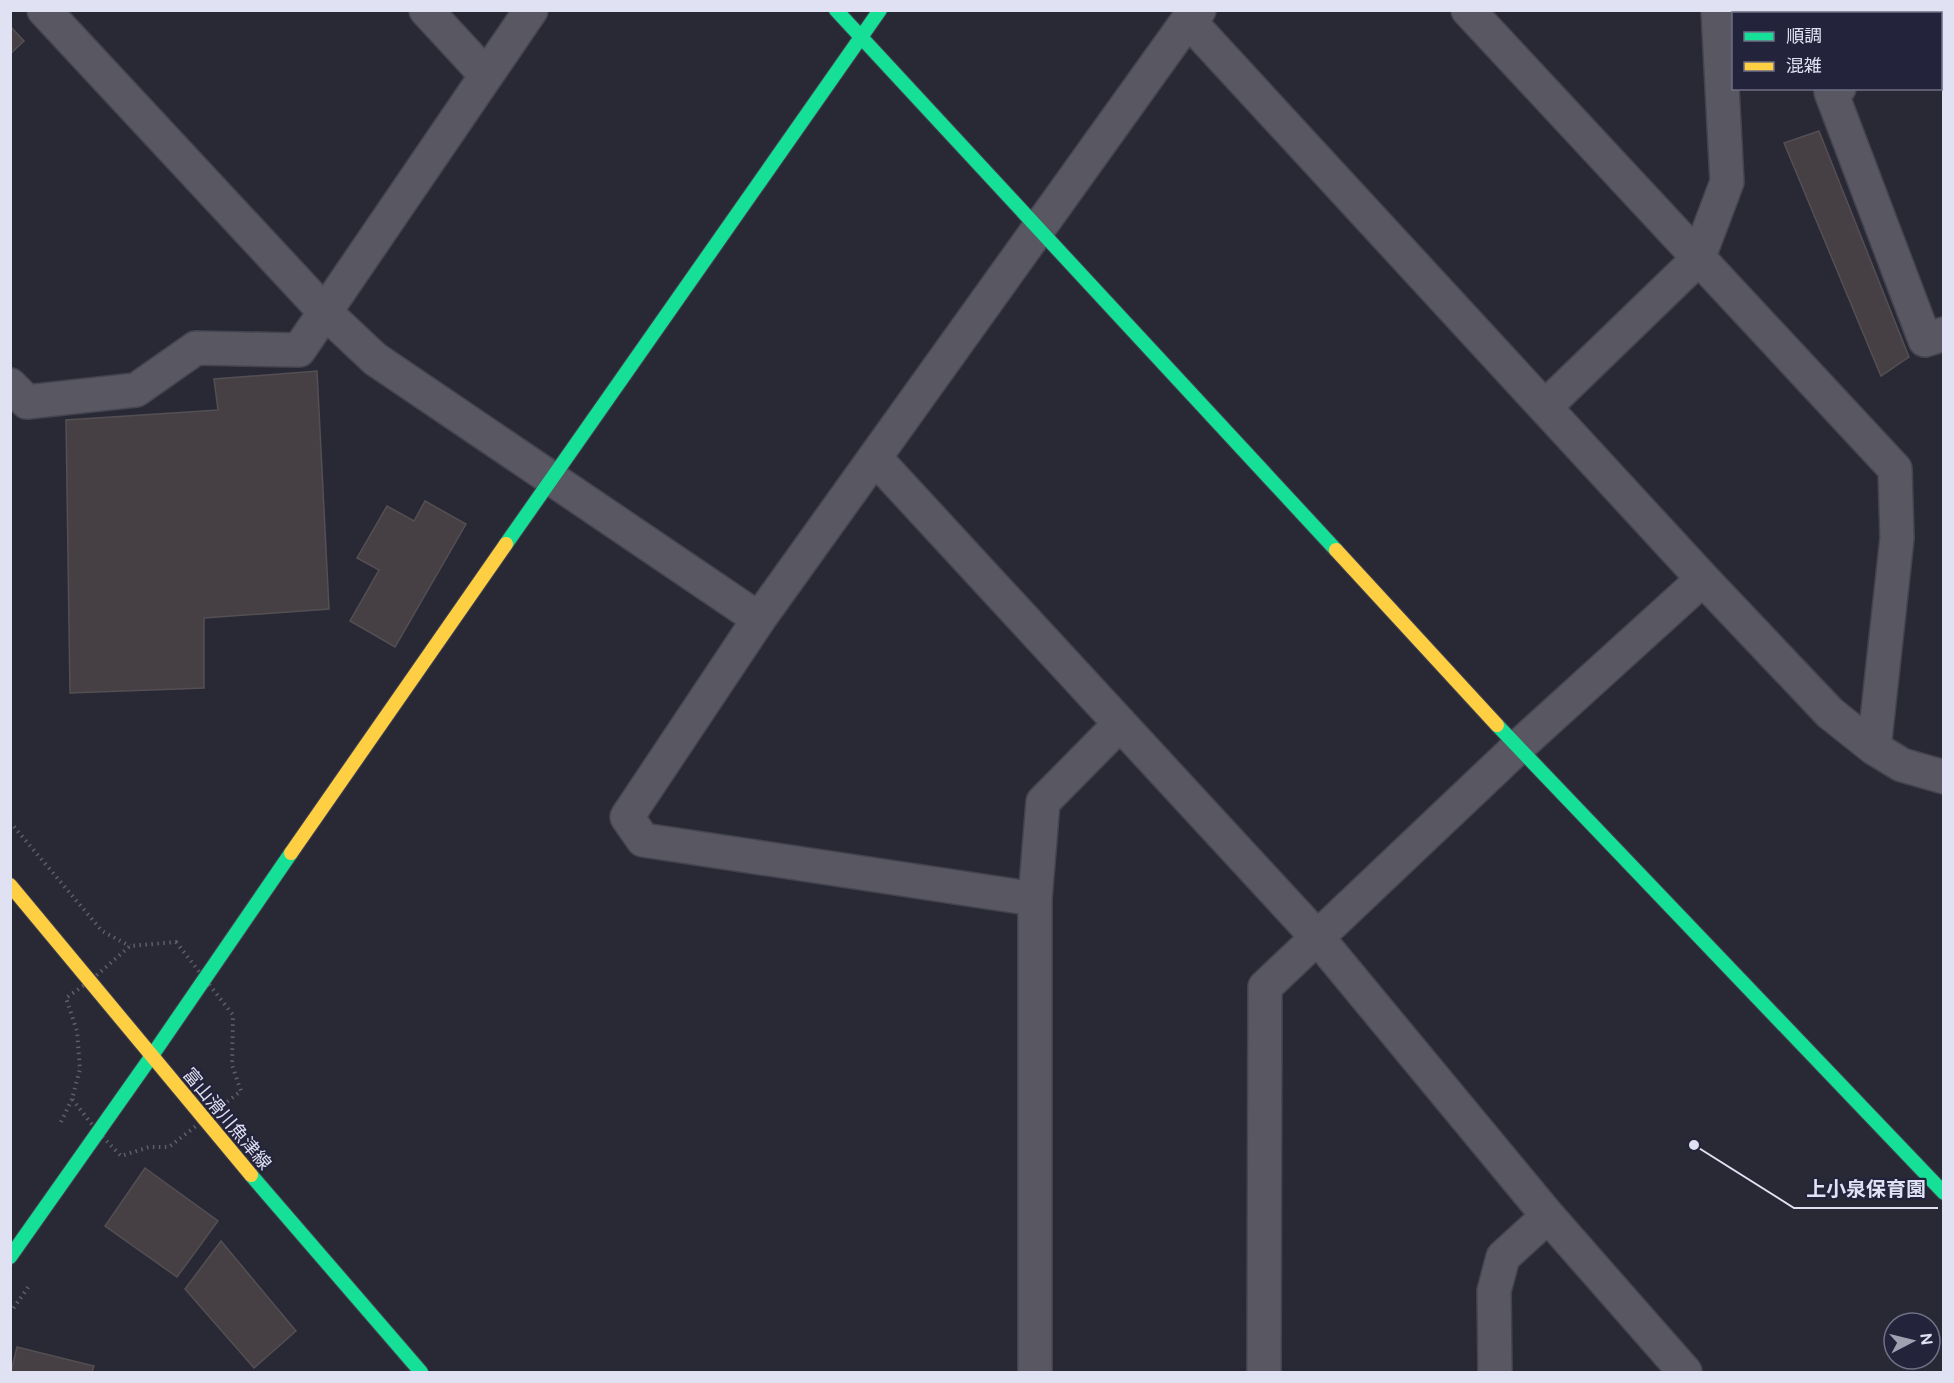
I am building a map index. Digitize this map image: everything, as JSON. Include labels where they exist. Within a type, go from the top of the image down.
[{"type":"street","points":[[44,10],[324,311],[375,359],[759,619]]},
{"type":"street","points":[[426,10],[486,75]]},
{"type":"street","points":[[10,385],[27,402],[136,390],[196,348],[299,350],[531,10]]},
{"type":"street","points":[[836,10],[1037,230],[1518,747],[1944,1193]]},
{"type":"street","points":[[10,1257],[880,10]]},
{"type":"street","points":[[1468,10],[1895,469],[1897,538],[1874,748]]},
{"type":"street","points":[[1545,407],[1698,259],[1727,182],[1718,10]]},
{"type":"street","points":[[1035,899],[643,840],[627,817],[759,619],[1193,15],[1545,407],[1703,579],[1830,712],[1874,748],[1902,765],[1944,777]]},
{"type":"street","points":[[1835,90],[1831,92],[1925,340],[1944,334]]},
{"type":"street","points":[[875,458],[1317,937],[1548,1216],[1685,1372]]},
{"type":"street","points":[[1264,1372],[1265,987],[1518,747],[1703,579]]},
{"type":"street","points":[[1035,1372],[1035,899],[1043,802],[1120,724]]},
{"type":"street","name":"富山滑川魚津線","points":[[10,885],[151,1057],[421,1372]]},
{"type":"street","points":[[1495,1372],[1494,1290],[1503,1257],[1548,1216]]},
{"type":"path","points":[[10,822],[102,931],[130,946]]},
{"type":"building","points":[[10,26],[24,41],[10,54]]},
{"type":"building","points":[[1944,56],[1944,82],[1942,78],[1942,57]]},
{"type":"building","points":[[1819,131],[1909,357],[1881,376],[1784,143]]},
{"type":"building","points":[[317,371],[329,609],[204,618],[204,688],[70,693],[66,420],[218,410],[214,379]]},
{"type":"building","points":[[425,501],[466,524],[395,647],[350,621],[379,570],[357,558],[387,506],[414,521]]},
{"type":"building","points":[[145,1168],[218,1221],[177,1277],[105,1226]]},
{"type":"building","points":[[221,1241],[296,1331],[254,1368],[185,1289]]},
{"type":"building","points":[[17,1347],[94,1366],[92,1372],[11,1372]]},
{"type":"traffic: fast","points":[[836,10],[1336,550]]},
{"type":"traffic: fast","points":[[506,544],[880,10]]},
{"type":"traffic: fast","points":[[1497,725],[1944,1193]]},
{"type":"traffic: fast","points":[[10,1257],[291,853]]},
{"type":"traffic: fast","points":[[251,1175],[421,1372]]},
{"type":"traffic: slow","points":[[291,853],[506,544]]},
{"type":"traffic: slow","points":[[1336,550],[1497,725]]},
{"type":"traffic: slow","points":[[10,885],[251,1175]]},
{"type":"place","name":"上小泉保育園","points":[[1694,1145]]}]
